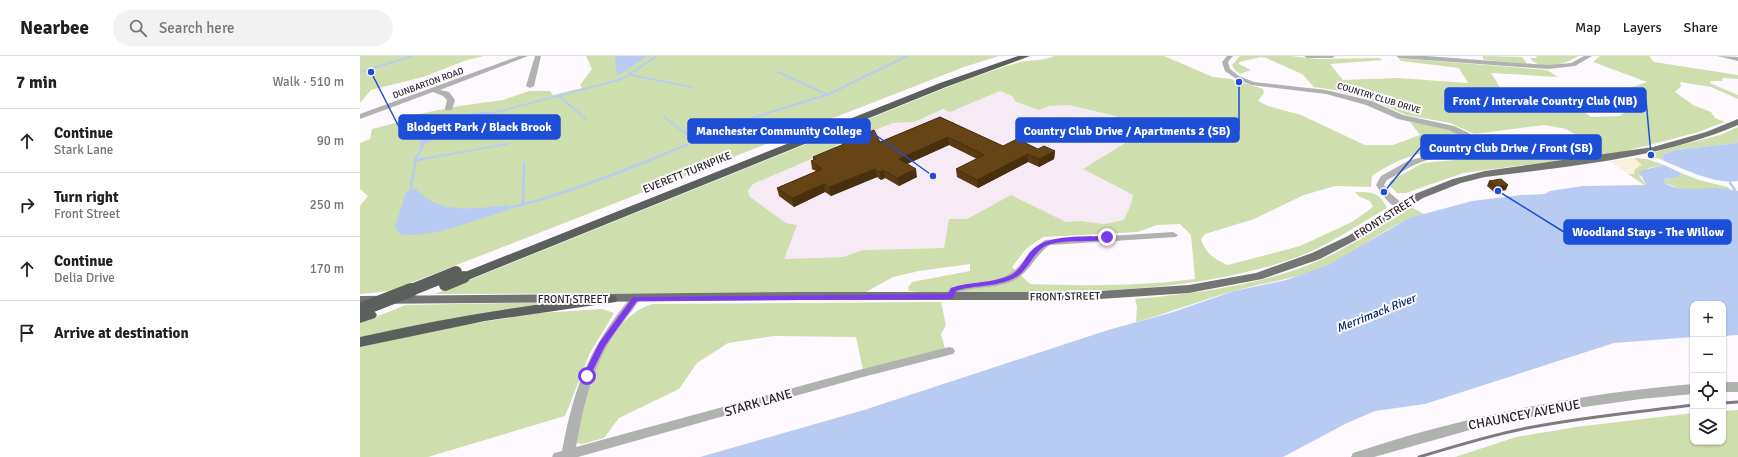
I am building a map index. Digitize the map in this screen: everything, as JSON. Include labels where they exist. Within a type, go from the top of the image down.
[{"type":"highway","name":"EVERETT TURNPIKE","points":[[363,315],[933,83],[1011,56]]},
{"type":"highway","name":"EVERETT TURNPIKE","points":[[460,275],[943,85],[1026,56]]},
{"type":"highway","points":[[360,342],[411,330],[514,311],[611,299]]},
{"type":"main road","name":"FRONT STREET","points":[[360,300],[1114,296],[1189,290],[1273,271],[1316,256],[1352,238],[1400,206],[1439,187],[1465,178],[1643,152],[1710,134],[1738,122]]},
{"type":"street","name":"DUNBARTON ROAD","points":[[360,117],[525,56]]},
{"type":"street","points":[[530,86],[538,56]]},
{"type":"street","name":"COUNTRY CLUB DRIVE","points":[[1230,56],[1225,62],[1227,70],[1247,82],[1266,86],[1326,92],[1369,103],[1401,117],[1451,128],[1469,138],[1473,146],[1467,153],[1421,159],[1384,178],[1380,185],[1382,189],[1400,206]]},
{"type":"street","points":[[1307,56],[1332,56]]},
{"type":"street","points":[[1399,56],[1548,67],[1572,65],[1589,56]]},
{"type":"street","points":[[1720,56],[1738,59]]},
{"type":"street","points":[[433,90],[446,94],[451,100],[449,108]]},
{"type":"street","points":[[950,296],[954,290],[962,287],[999,282],[1014,276],[1021,270],[1035,251],[1048,242],[1173,235]]},
{"type":"street","name":"STARK LANE","points":[[563,455],[578,399],[593,360],[601,345],[635,299]]},
{"type":"street","name":"STARK LANE","points":[[563,455],[851,376],[949,351]]},
{"type":"street","points":[[1726,388],[1738,386]]},
{"type":"street","name":"CHAUNCEY AVENUE","points":[[1358,457],[1408,441],[1527,412],[1616,397],[1690,389]]},
{"type":"shaded area","points":[[1000,91],[1012,96],[1016,102],[1039,110],[1049,106],[1069,105],[1115,116],[1133,130],[1133,138],[1083,169],[1133,195],[1125,220],[1104,224],[1081,221],[1066,223],[1011,195],[967,219],[949,219],[945,248],[863,250],[843,257],[783,259],[797,225],[786,223],[749,197],[748,191],[753,184],[832,150],[837,145],[893,123],[914,122],[943,109]]},
{"type":"shaded area","points":[[1634,158],[1642,165],[1635,174],[1628,174],[1610,161]]},
{"type":"green space","points":[[360,56],[484,56],[467,60],[423,77],[371,90],[360,103]]},
{"type":"green space","points":[[586,56],[999,56],[964,67],[390,291],[360,294],[360,206],[368,196],[360,189],[360,143],[370,139],[372,129],[407,120],[414,115],[459,106],[503,100],[529,91],[550,91],[553,95],[582,88],[580,85],[592,69]]},
{"type":"green space","points":[[1054,56],[1164,56],[1213,77],[1231,79],[1263,89],[1264,93],[1258,101],[1268,106],[1301,115],[1365,145],[1393,145],[1420,135],[1410,122],[1434,125],[1450,130],[1463,138],[1467,145],[1457,151],[1425,153],[1400,160],[1372,176],[1371,187],[1335,186],[1304,195],[1254,219],[1205,234],[1201,239],[1205,248],[1218,261],[1228,265],[1300,246],[1352,222],[1373,207],[1370,201],[1360,197],[1355,192],[1366,192],[1378,196],[1387,208],[1334,240],[1300,256],[1236,275],[1204,281],[1105,290],[973,293],[909,291],[908,288],[912,282],[970,271],[970,264],[919,271],[893,277],[866,292],[435,294],[963,81],[1017,63]],"holes":[[[1000,91],[1012,96],[1016,102],[1039,110],[1049,106],[1069,105],[1115,116],[1133,130],[1133,138],[1083,169],[1133,195],[1124,220],[1104,224],[1081,221],[1066,222],[1011,195],[967,219],[949,219],[944,248],[863,250],[843,257],[784,259],[797,225],[786,223],[750,197],[748,191],[753,184],[832,150],[837,145],[893,123],[914,122],[943,109],[950,112]],[[1180,224],[1191,235],[1195,279],[1112,285],[1030,284],[1012,267],[1026,249],[1043,237],[1138,232],[1157,225]]]},
{"type":"green space","points":[[1240,56],[1291,56],[1317,59],[1379,58],[1383,60],[1330,64],[1343,80],[1398,78],[1468,83],[1459,68],[1401,61],[1398,58],[1547,70],[1558,77],[1491,73],[1503,92],[1562,96],[1591,117],[1619,116],[1625,112],[1625,106],[1608,95],[1647,82],[1593,62],[1600,56],[1649,56],[1654,62],[1738,75],[1738,79],[1723,78],[1722,81],[1711,81],[1710,83],[1738,95],[1738,99],[1711,87],[1680,82],[1681,86],[1675,92],[1693,105],[1711,112],[1715,118],[1725,122],[1695,133],[1618,153],[1463,173],[1406,193],[1397,193],[1389,185],[1390,181],[1423,163],[1475,158],[1482,152],[1492,154],[1580,143],[1578,136],[1566,129],[1544,125],[1474,134],[1450,123],[1406,115],[1377,102],[1335,90],[1314,87],[1302,74],[1266,58],[1261,57],[1239,62],[1239,64],[1251,70],[1240,74],[1232,65]]},
{"type":"green space","points":[[1483,56],[1522,57],[1526,64],[1486,60],[1483,59]]},
{"type":"green space","points":[[1536,56],[1578,56],[1567,62],[1546,66],[1534,62],[1530,58],[1537,58]]},
{"type":"green space","points":[[1738,127],[1738,143],[1675,150],[1662,155],[1664,161],[1647,154],[1720,135]]},
{"type":"green space","points":[[1634,158],[1647,159],[1664,165],[1648,168],[1640,177],[1646,185],[1644,185],[1628,174],[1634,174],[1635,169],[1642,165]]},
{"type":"green space","points":[[1681,173],[1699,180],[1728,187],[1730,190],[1681,189],[1662,182]]},
{"type":"green space","points":[[1411,207],[1424,214],[1411,218],[1387,230],[1340,259],[1317,270],[1246,288],[1136,322],[1137,307],[1135,299],[1185,294],[1236,286],[1286,273],[1333,254]]},
{"type":"green space","points":[[557,302],[360,339],[360,323],[406,305]]},
{"type":"green space","points":[[941,302],[946,325],[941,334],[945,349],[863,370],[856,337],[774,336],[728,343],[697,363],[679,389],[619,418],[604,438],[582,444],[576,443],[591,383],[609,342],[621,325],[635,312],[653,304]]},
{"type":"green space","points":[[602,309],[614,313],[590,353],[565,416],[428,457],[360,457],[360,347],[445,328],[540,313]]},
{"type":"green space","points":[[1738,410],[1738,457],[1455,457],[1516,437],[1576,427],[1690,413],[1690,445],[1726,445],[1726,411]]},
{"type":"water","points":[[615,56],[648,56],[617,76]]},
{"type":"water","points":[[489,111],[487,115],[462,122],[448,128],[430,141],[419,146],[425,131],[438,121],[455,116]]},
{"type":"water","points":[[1738,143],[1738,181],[1720,181],[1700,176],[1664,161],[1662,155],[1675,150]]},
{"type":"water","name":"Merrimack River","points":[[1664,165],[1681,173],[1678,177],[1666,179],[1663,182],[1669,185],[1690,189],[1721,188],[1738,191],[1738,335],[1726,336],[1726,301],[1690,301],[1690,337],[1614,343],[1425,404],[1375,411],[1347,423],[1283,457],[700,457],[864,410],[1108,330],[1170,313],[1234,291],[1286,280],[1328,265],[1409,218],[1472,201],[1521,195],[1545,194],[1550,191],[1583,186],[1646,185],[1639,171]]},
{"type":"water","points":[[416,189],[426,198],[448,207],[484,208],[509,205],[508,210],[440,231],[426,234],[401,235],[395,227],[406,192]]},
{"type":"building","points":[[940,117],[1003,146],[1017,139],[1038,149],[1044,146],[1055,151],[1039,159],[1028,154],[977,180],[956,169],[984,155],[948,137],[899,159],[916,169],[897,178],[883,170],[880,172],[875,169],[829,187],[824,184],[792,198],[777,188],[822,169],[811,161],[816,159],[813,157],[844,144],[842,143],[874,130],[880,142]]},
{"type":"building","points":[[1501,179],[1508,185],[1496,186],[1489,181]]},
{"type":"waterway","points":[[360,72],[412,56]]},
{"type":"waterway","points":[[485,115],[622,79],[657,56]]},
{"type":"waterway","points":[[827,95],[907,56]]},
{"type":"waterway","points":[[778,72],[827,95]]},
{"type":"waterway","points":[[631,75],[691,87]]},
{"type":"waterway","points":[[650,160],[752,118],[827,95]]},
{"type":"waterway","points":[[559,96],[586,119]]},
{"type":"waterway","points":[[664,117],[696,141]]},
{"type":"waterway","points":[[422,159],[507,144]]},
{"type":"waterway","points":[[416,160],[423,145]]},
{"type":"waterway","points":[[416,160],[422,159]]},
{"type":"waterway","points":[[417,160],[422,159]]},
{"type":"waterway","points":[[523,205],[562,193],[653,159]]},
{"type":"waterway","points":[[410,193],[416,160]]},
{"type":"waterway","points":[[523,205],[524,163]]},
{"type":"waterway","points":[[1730,183],[1735,190]]},
{"type":"waterway","points":[[506,209],[523,205]]},
{"type":"railway","points":[[1726,403],[1738,402]]},
{"type":"railway","points":[[1419,457],[1486,437],[1527,428],[1589,418],[1690,405]]},
{"type":"place","name":"Blodgett Park / Black Brook","points":[[371,72]]},
{"type":"place","name":"Country Club Drive / Apartments 2 (SB)","points":[[1239,82]]},
{"type":"place","name":"Front / Intervale Country Club (NB)","points":[[1651,155]]},
{"type":"place","name":"Manchester Community College","points":[[933,176]]},
{"type":"place","name":"Woodland Stays - The Willow","points":[[1498,191]]},
{"type":"place","name":"Country Club Drive / Front (SB)","points":[[1384,192]]},
{"type":"route","points":[[587,376],[601,345],[635,299],[801,296],[950,296],[954,290],[962,287],[999,282],[1014,276],[1021,270],[1035,251],[1048,242],[1107,237]]}]
